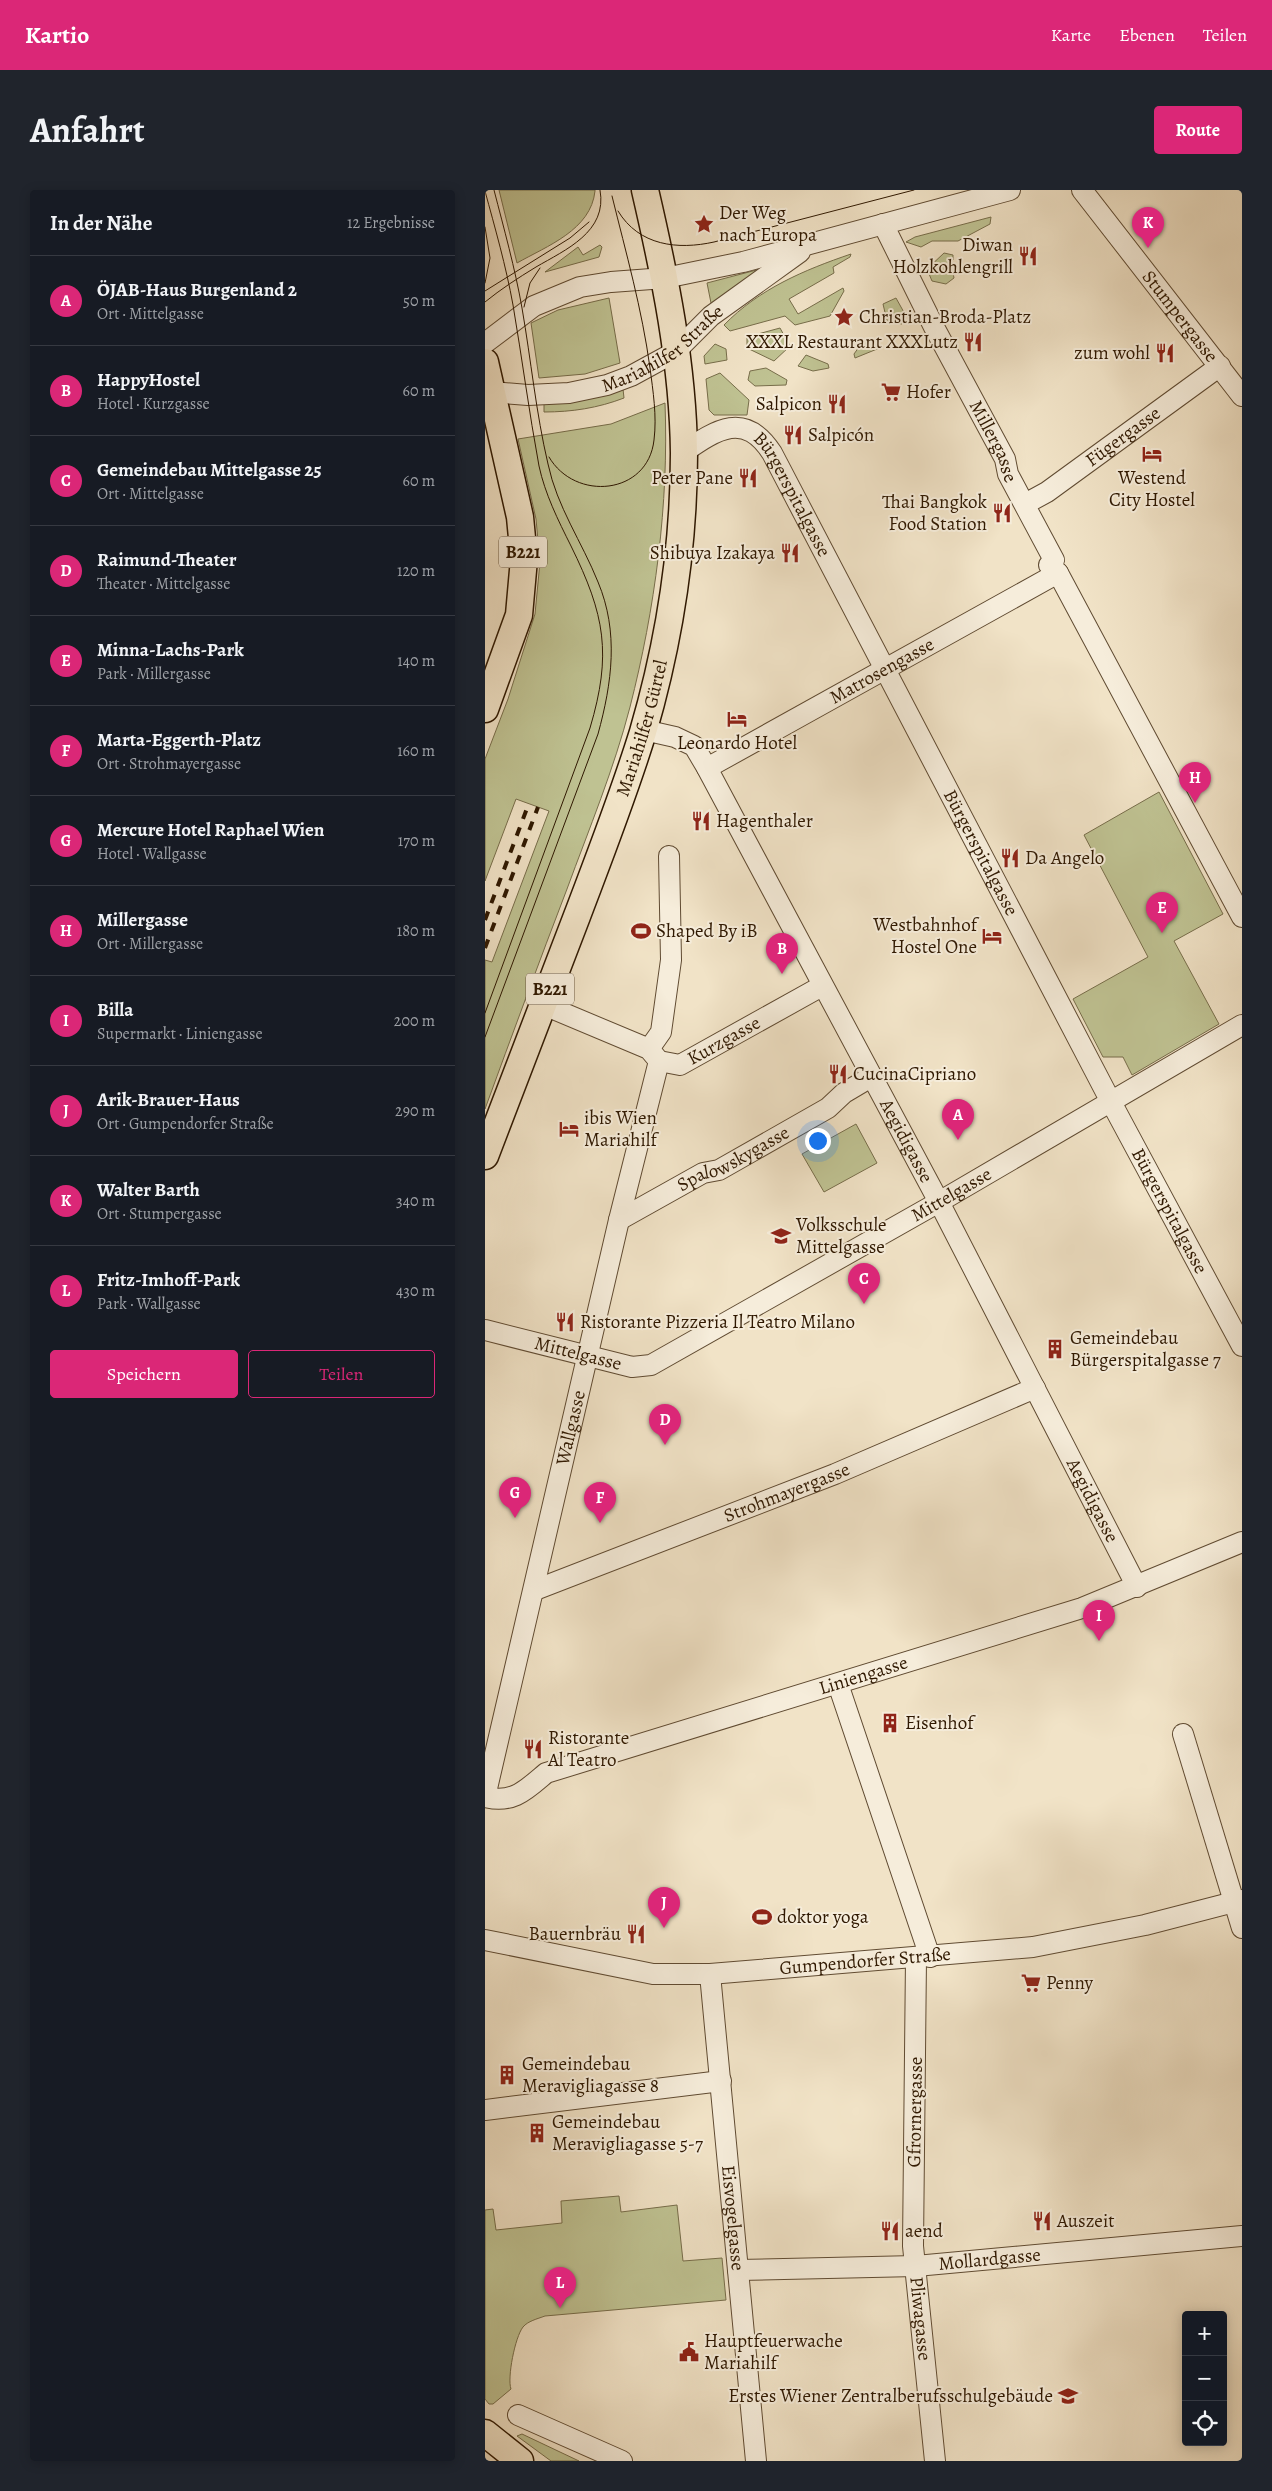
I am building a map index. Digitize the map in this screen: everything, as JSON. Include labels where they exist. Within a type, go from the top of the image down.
[{"type":"main road","name":"B221","points":[[645,190],[665,278]]},
{"type":"main road","name":"Mariahilfer Gürtel","points":[[485,1156],[613,822],[643,730],[663,646],[674,584],[682,505],[684,452],[680,388],[665,278]]},
{"type":"main road","name":"B221","points":[[485,362],[520,517],[524,558],[519,615],[485,709]]},
{"type":"main road","points":[[485,2433],[520,2461]]},
{"type":"street","name":"Mariahilfer Straße","points":[[485,343],[534,306],[565,292],[596,283],[665,278],[743,262],[1010,190]]},
{"type":"street","name":"Stumpergasse","points":[[1082,190],[1242,396]]},
{"type":"street","name":"Millergasse","points":[[883,224],[933,327],[1005,459],[1008,474],[1054,560],[1049,565],[1058,573],[1242,917]]},
{"type":"street","name":"Mariahilfer Straße","points":[[491,392],[536,395],[585,391],[623,380],[675,352],[702,323],[723,306],[811,244]]},
{"type":"street","name":"Fügergasse","points":[[1025,504],[1047,492],[1219,366]]},
{"type":"street","name":"Bürgerspitalgasse","points":[[684,452],[704,438],[726,428],[740,427],[763,438],[773,453],[1111,1102],[1242,1346]]},
{"type":"street","name":"Matrosengasse","points":[[707,768],[885,671],[1058,573]]},
{"type":"street","name":"Aegidigasse","points":[[643,730],[675,737],[694,746],[707,768],[939,1202],[1137,1586]]},
{"type":"street","name":"Wallgasse","points":[[485,1797],[535,1590],[619,1220],[654,1055],[661,1032],[671,960],[669,856]]},
{"type":"street","name":"Kurzgasse","points":[[544,1005],[680,1065],[822,986]]},
{"type":"street","name":"Mittelgasse","points":[[485,1330],[632,1367],[651,1365],[939,1202],[1242,1025]]},
{"type":"street","name":"Spalowskygasse","points":[[619,1220],[703,1174],[719,1170],[828,1108],[844,1093],[871,1077]]},
{"type":"street","name":"Strohmayergasse","points":[[535,1590],[835,1474],[1035,1388]]},
{"type":"street","name":"Liniengasse","points":[[485,1797],[497,1800],[520,1795],[546,1774],[1082,1608],[1242,1542]]},
{"type":"street","name":"Gfrornergasse","points":[[838,1684],[923,1957],[913,2246],[916,2266]]},
{"type":"street","points":[[1183,1734],[1239,1901],[1242,1928]]},
{"type":"street","name":"Gumpendorfer Straße","points":[[485,1940],[653,1974],[710,1974],[1033,1947],[1145,1925],[1239,1901]]},
{"type":"street","name":"Eisvogelgasse","points":[[710,1974],[756,2461]]},
{"type":"street","points":[[485,2110],[721,2081]]},
{"type":"street","name":"Mollardgasse","points":[[738,2270],[916,2266],[1242,2236]]},
{"type":"street","name":"Pliwagasse","points":[[916,2266],[935,2461]]},
{"type":"street","points":[[518,2415],[622,2461]]},
{"type":"green space","points":[[499,190],[595,191],[592,205],[576,226],[554,243],[517,263]]},
{"type":"green space","points":[[991,217],[990,224],[958,241],[932,241],[921,247],[906,242],[915,237]]},
{"type":"green space","points":[[600,245],[602,247],[599,257],[545,272],[578,247],[583,255]]},
{"type":"green space","points":[[944,253],[953,255],[951,262],[954,278],[946,284],[932,281],[927,269]]},
{"type":"green space","points":[[851,254],[850,257],[833,267],[834,273],[789,299],[798,314],[843,288],[844,291],[830,316],[795,325],[785,316],[730,331],[724,325],[752,301],[783,282]]},
{"type":"green space","points":[[768,267],[712,308],[707,283]]},
{"type":"green space","points":[[609,298],[620,363],[585,374],[539,378],[531,323],[558,310]]},
{"type":"green space","points":[[896,298],[906,316],[902,324],[887,321],[883,304]]},
{"type":"green space","points":[[780,328],[790,346],[774,361],[747,348],[747,337]]},
{"type":"green space","points":[[864,340],[882,347],[855,358],[854,354]]},
{"type":"green space","points":[[715,344],[726,349],[727,360],[705,364],[704,356]]},
{"type":"green space","points":[[806,355],[828,364],[829,368],[813,371],[798,366]]},
{"type":"green space","points":[[766,368],[787,380],[786,385],[755,386],[748,380],[750,371]]},
{"type":"green space","points":[[720,373],[749,400],[747,415],[714,415],[709,410],[706,379]]},
{"type":"green space","points":[[623,389],[624,398],[595,407],[544,412],[544,404]]},
{"type":"green space","points":[[665,403],[665,479],[658,556],[647,632],[630,707],[601,799],[485,1109],[485,960],[492,962],[549,811],[516,799],[485,881],[485,759],[508,699],[535,614],[540,562],[536,519],[518,439],[611,424]]},
{"type":"green space","points":[[1159,792],[1223,914],[1174,941],[1219,1024],[1132,1075],[1123,1057],[1103,1057],[1073,999],[1148,957],[1084,835]]},
{"type":"green space","points":[[856,1124],[877,1163],[824,1192],[802,1154]]},
{"type":"green space","points":[[619,2196],[621,2212],[677,2205],[683,2261],[722,2258],[726,2300],[545,2316],[533,2320],[523,2327],[517,2339],[511,2367],[511,2389],[493,2404],[489,2404],[485,2399],[485,2210],[493,2209],[496,2230],[562,2223],[561,2201]]},
{"type":"green space","points":[[522,2434],[579,2461],[551,2461],[517,2436]]},
{"type":"tram line","points":[[485,1037],[598,734],[607,696],[611,658],[611,639],[605,601],[592,567],[570,524],[552,480],[540,425],[519,293],[494,190]]},
{"type":"tram line","points":[[485,302],[516,279],[582,238],[591,228],[597,217],[601,205],[600,190]]},
{"type":"tram line","points":[[618,211],[627,223],[637,232],[648,238],[660,243],[687,245],[714,242],[914,190]]},
{"type":"tram line","points":[[485,191],[510,290],[539,466],[552,507],[591,593],[598,614],[603,656],[597,702],[590,728],[485,1013]]},
{"type":"tram line","points":[[549,457],[561,471],[576,481],[592,486],[609,486],[625,481],[639,472],[649,458],[654,440],[654,404],[647,346],[612,196]]},
{"type":"tram line","points":[[485,291],[570,238],[589,222]]},
{"type":"tram line","points":[[485,227],[490,258],[485,283]]},
{"type":"tram line","points":[[524,307],[530,283],[540,268]]},
{"type":"railway","points":[[485,920],[529,803]]},
{"type":"railway","points":[[485,948],[538,807]]},
{"type":"place","name":"Der Weg nach Europa","points":[[704,224]]},
{"type":"place","name":"Walter Barth","points":[[1148,248]]},
{"type":"place","name":"Diwan Holzkohlengrill","points":[[1028,256]]},
{"type":"place","name":"Christian-Broda-Platz","points":[[844,317]]},
{"type":"place","name":"XXXL Restaurant XXXLutz","points":[[973,342]]},
{"type":"place","name":"zum wohl","points":[[1165,353]]},
{"type":"place","name":"Hofer","points":[[891,392]]},
{"type":"place","name":"Salpicon","points":[[837,404]]},
{"type":"place","name":"Salpicón","points":[[793,435]]},
{"type":"place","name":"Westend City Hostel","points":[[1152,454]]},
{"type":"place","name":"Peter Pane","points":[[748,478]]},
{"type":"place","name":"Thai Bangkok Food Station","points":[[1002,513]]},
{"type":"place","name":"Shibuya Izakaya","points":[[790,553]]},
{"type":"place","name":"Leonardo Hotel","points":[[737,719]]},
{"type":"place","name":"Millergasse","points":[[1195,803]]},
{"type":"place","name":"Hagenthaler","points":[[701,821]]},
{"type":"place","name":"Da Angelo","points":[[1010,858]]},
{"type":"place","name":"Shaped By iB","points":[[641,931]]},
{"type":"place","name":"Minna-Lachs-Park","points":[[1162,933]]},
{"type":"place","name":"Westbahnhof Hostel One","points":[[992,936]]},
{"type":"place","name":"HappyHostel","points":[[782,974]]},
{"type":"place","name":"CucinaCipriano","points":[[838,1074]]},
{"type":"place","name":"ibis Wien Mariahilf","points":[[569,1129]]},
{"type":"place","name":"ÖJAB-Haus Burgenland 2","points":[[958,1140]]},
{"type":"place","name":"Volksschule Mittelgasse","points":[[781,1236]]},
{"type":"place","name":"Gemeindebau Mittelgasse 25","points":[[864,1304]]},
{"type":"place","name":"Ristorante Pizzeria Il Teatro Milano","points":[[565,1322]]},
{"type":"place","name":"Gemeindebau Bürgerspitalgasse 7","points":[[1055,1349]]},
{"type":"place","name":"Raimund-Theater","points":[[665,1445]]},
{"type":"place","name":"Mercure Hotel Raphael Wien","points":[[515,1518]]},
{"type":"place","name":"Marta-Eggerth-Platz","points":[[600,1523]]},
{"type":"place","name":"Billa","points":[[1099,1641]]},
{"type":"place","name":"Eisenhof","points":[[890,1723]]},
{"type":"place","name":"Ristorante Al Teatro","points":[[533,1749]]},
{"type":"place","name":"doktor yoga","points":[[762,1917]]},
{"type":"place","name":"Arik-Brauer-Haus","points":[[664,1928]]},
{"type":"place","name":"Bauernbräu","points":[[636,1934]]},
{"type":"place","name":"Penny","points":[[1031,1983]]},
{"type":"place","name":"Gemeindebau Meravigliagasse 8","points":[[507,2075]]},
{"type":"place","name":"Gemeindebau Meravigliagasse 5-7","points":[[537,2133]]},
{"type":"place","name":"Auszeit","points":[[1042,2221]]},
{"type":"place","name":"aend","points":[[890,2231]]},
{"type":"place","name":"Fritz-Imhoff-Park","points":[[560,2308]]},
{"type":"place","name":"Hauptfeuerwache Mariahilf","points":[[689,2352]]},
{"type":"place","name":"Erstes Wiener Zentralberufsschulgebäude","points":[[1068,2396]]}]
